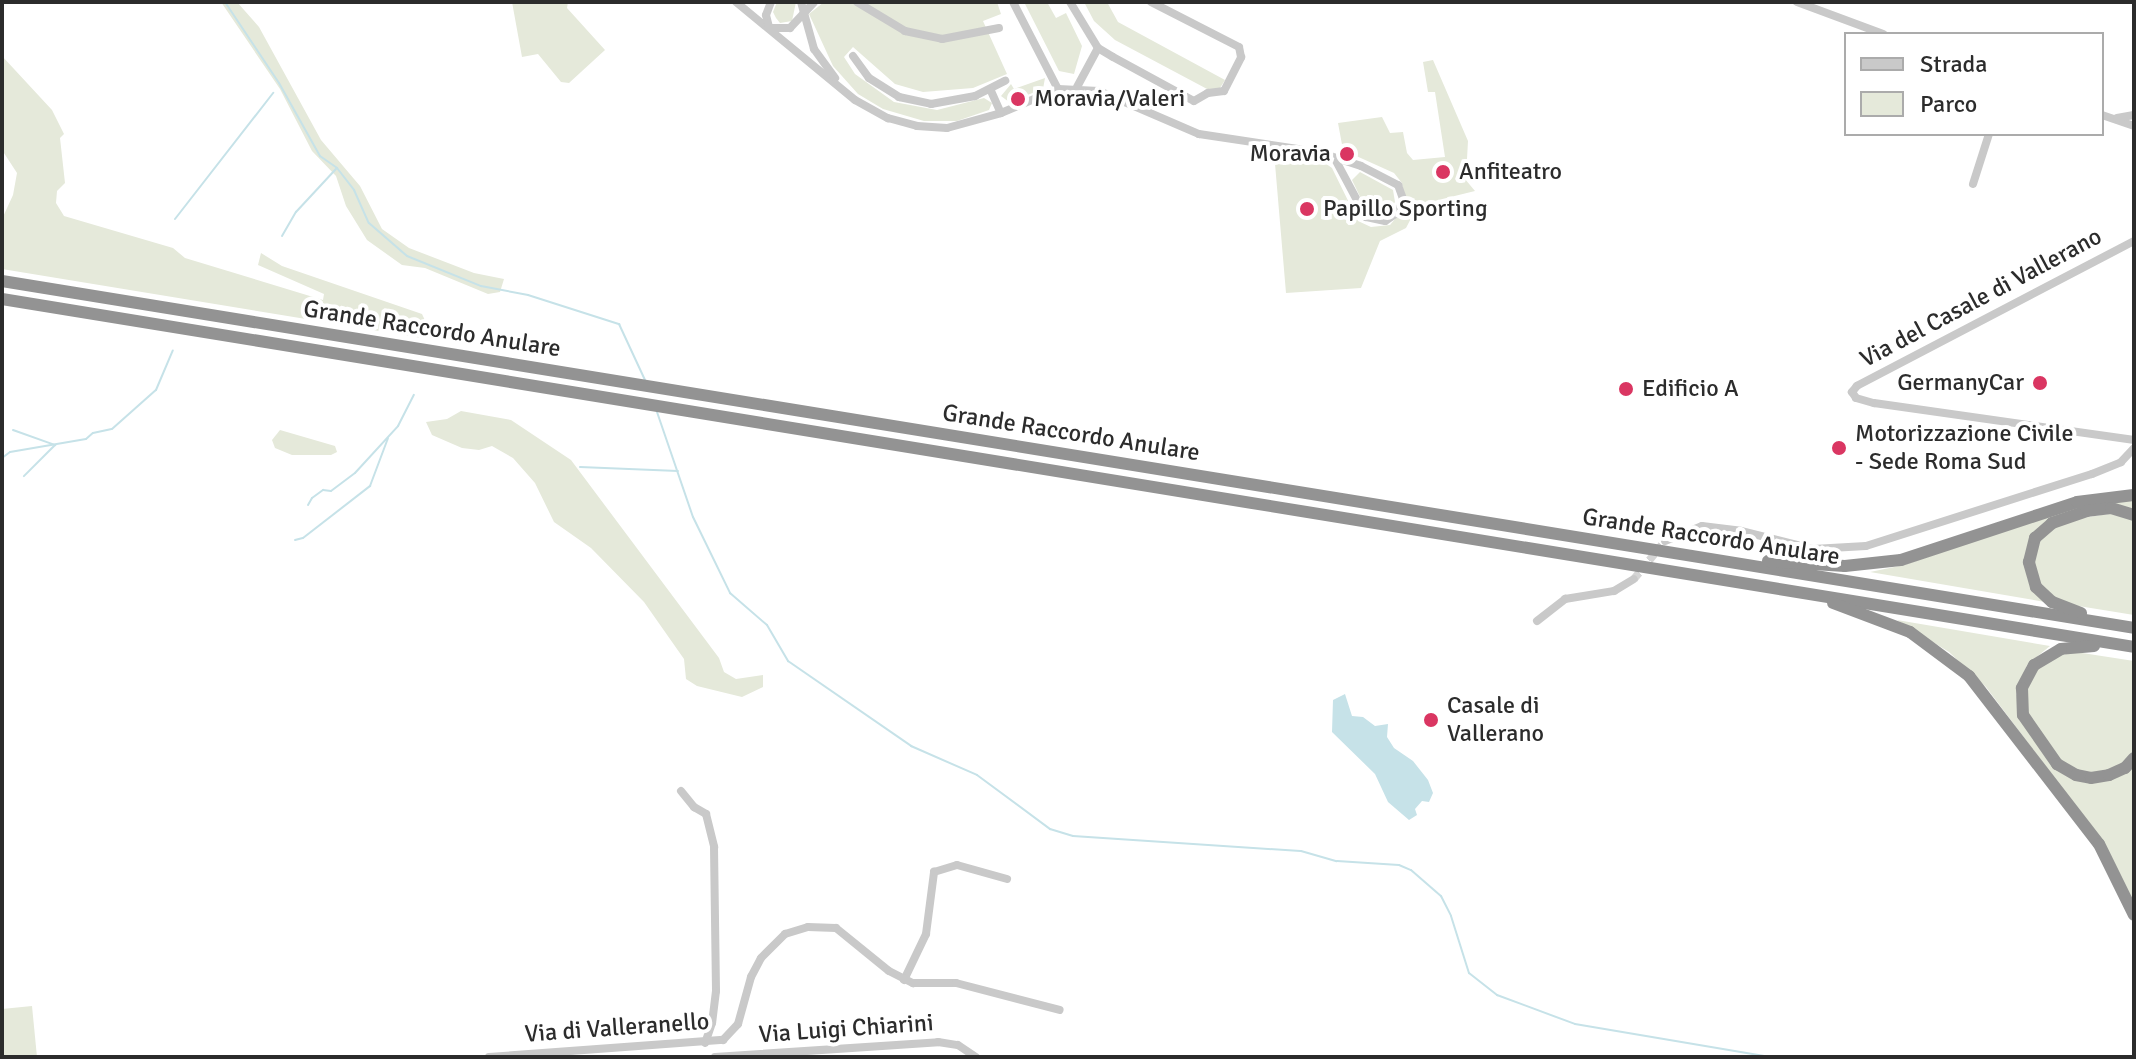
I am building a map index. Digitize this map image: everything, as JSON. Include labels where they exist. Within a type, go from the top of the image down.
[{"type":"highway","name":"Grande Raccordo Anulare","points":[[2,281],[2128,627]]},
{"type":"highway","name":"Grande Raccordo Anulare","points":[[2,299],[2134,647]]},
{"type":"highway","points":[[1688,555],[1828,566],[1878,564],[1919,555],[2077,502],[2134,495]]},
{"type":"highway","points":[[2128,627],[2066,608],[2045,597],[2030,573],[2030,552],[2035,538],[2046,527],[2073,514],[2106,507],[2134,515]]},
{"type":"highway","points":[[1788,590],[1900,627],[1962,669],[1986,694],[2091,833],[2114,868],[2134,915]]},
{"type":"highway","points":[[2118,644],[2070,648],[2046,656],[2026,676],[2021,706],[2029,726],[2065,770],[2099,777],[2122,770],[2134,758]]},
{"type":"street","points":[[736,2],[842,89],[888,118],[917,126],[956,126],[1001,113],[1058,89],[1077,87],[1114,96],[1199,134],[1318,152],[1394,181],[1402,194],[1397,213],[1380,222],[1366,217],[1335,159]]},
{"type":"street","points":[[769,28],[766,15],[771,2]]},
{"type":"street","points":[[769,28],[790,28],[802,6],[814,2]]},
{"type":"street","points":[[857,2],[905,31],[942,39],[999,28]]},
{"type":"street","points":[[1013,2],[1058,89]]},
{"type":"street","points":[[1070,2],[1098,48],[1194,101],[1208,93],[1224,91],[1241,57],[1241,49],[1151,2]]},
{"type":"street","points":[[1797,2],[1878,32]]},
{"type":"street","points":[[802,6],[814,49],[842,89]]},
{"type":"street","points":[[1077,87],[1098,48]]},
{"type":"street","points":[[853,56],[869,78],[899,97],[931,104],[953,102],[991,91],[1005,81]]},
{"type":"street","points":[[991,91],[1001,113]]},
{"type":"street","points":[[2112,118],[2134,115]]},
{"type":"street","points":[[2104,116],[2134,126]]},
{"type":"street","points":[[1973,184],[1988,136]]},
{"type":"street","name":"Via del Casale di Vallerano","points":[[2134,241],[1857,386],[1853,395],[1874,403],[2134,440]]},
{"type":"street","points":[[1665,541],[1702,526],[1741,531],[1806,548],[1857,548],[1914,534],[2092,474],[2121,462],[2134,448]]},
{"type":"street","points":[[1537,621],[1565,599],[1614,591],[1634,579]]},
{"type":"street","points":[[681,791],[694,807],[706,813],[714,847],[716,991],[712,1023],[705,1043]]},
{"type":"street","points":[[1007,879],[957,865],[934,872],[926,934],[904,980],[923,985],[956,983],[1060,1010]]},
{"type":"street","name":"Via di Valleranello","points":[[489,1057],[705,1043],[725,1039],[734,1032],[754,969],[789,931],[834,927],[904,980]]},
{"type":"street","name":"Via Luigi Chiarini","points":[[715,1057],[943,1042],[958,1045],[976,1057]]},
{"type":"green space","points":[[221,2],[237,2],[259,27],[321,140],[360,186],[382,229],[409,248],[474,273],[504,279],[500,292],[488,294],[425,268],[402,265],[367,240],[346,206],[336,176],[312,151],[280,89]]},
{"type":"green space","points":[[512,2],[568,2],[567,8],[605,50],[569,83],[561,82],[538,54],[522,57]]},
{"type":"green space","points":[[777,2],[796,2],[792,21],[780,23],[776,18],[773,12]]},
{"type":"green space","points":[[824,2],[997,2],[1001,14],[983,21],[1007,74],[973,88],[923,92],[895,84],[853,47],[844,57],[855,74],[894,102],[937,110],[984,98],[992,103],[989,110],[957,121],[924,121],[883,109],[858,94],[833,66],[809,14]]},
{"type":"green space","points":[[1024,2],[1047,2],[1056,18],[1066,13],[1082,46],[1074,74],[1059,71]]},
{"type":"green space","points":[[1084,2],[1107,2],[1118,22],[1225,80],[1220,88],[1209,90],[1115,40],[1094,21]]},
{"type":"green space","points":[[2,56],[52,110],[64,134],[60,138],[65,183],[57,191],[56,203],[64,216],[173,248],[185,258],[323,300],[324,294],[258,265],[261,253],[282,266],[422,314],[429,329],[422,338],[2,269],[2,219],[13,195],[17,173],[2,150]]},
{"type":"green space","points":[[1433,60],[1468,141],[1467,159],[1460,173],[1475,191],[1418,205],[1406,228],[1380,241],[1361,288],[1286,293],[1274,152],[1322,161],[1332,168],[1358,221],[1371,227],[1390,225],[1405,207],[1402,183],[1394,173],[1343,150],[1338,123],[1382,117],[1390,133],[1403,132],[1407,153],[1413,160],[1445,157],[1435,92],[1428,92],[1423,62]]},
{"type":"green space","points":[[1045,78],[1043,89],[1009,102],[1001,96],[1011,84],[1014,89]]},
{"type":"green space","points":[[1360,172],[1393,190],[1395,202],[1388,212],[1377,215],[1366,209],[1352,180]]},
{"type":"green space","points":[[461,411],[511,420],[571,460],[719,658],[724,672],[736,679],[763,675],[763,687],[742,697],[697,686],[686,679],[684,659],[644,602],[591,548],[554,522],[535,483],[513,458],[492,446],[479,450],[462,448],[432,435],[426,422],[447,419]]},
{"type":"green space","points":[[280,430],[335,446],[337,452],[331,455],[292,455],[275,448],[272,440]]},
{"type":"green space","points":[[2134,498],[2134,511],[2051,518],[2025,563],[2028,580],[2045,602],[1870,572],[1904,565],[2066,509]]},
{"type":"green space","points":[[2122,512],[2134,518],[2134,615],[2060,603],[2034,578],[2035,545],[2061,521]]},
{"type":"green space","points":[[1897,620],[2050,646],[2027,665],[2016,694],[2070,778],[2134,765],[2134,907],[2084,817],[1986,687],[1949,652]]},
{"type":"green space","points":[[2076,652],[2134,661],[2134,754],[2127,762],[2096,775],[2064,766],[2026,713],[2029,677],[2051,657]]},
{"type":"green space","points":[[32,1006],[37,1057],[2,1057],[2,1009]]},
{"type":"water","points":[[1345,694],[1352,716],[1363,717],[1375,726],[1388,724],[1387,737],[1394,748],[1413,761],[1428,780],[1433,793],[1429,802],[1422,801],[1415,809],[1417,815],[1409,820],[1388,802],[1375,774],[1332,732],[1333,700]]},
{"type":"waterway","points":[[225,2],[279,83],[320,156],[337,168],[354,190],[369,223],[407,256],[481,286],[528,295],[619,324],[645,380]]},
{"type":"waterway","points":[[175,219],[273,93]]},
{"type":"waterway","points":[[282,236],[296,212],[336,169]]},
{"type":"waterway","points":[[2,458],[10,452],[86,439],[93,433],[112,429],[156,390],[173,350]]},
{"type":"waterway","points":[[308,505],[323,490],[331,491],[355,473],[398,426],[414,395]]},
{"type":"waterway","points":[[657,412],[693,517],[730,593],[767,625],[788,661],[911,746],[977,775],[1050,829],[1073,836],[1301,851],[1337,861],[1399,865],[1411,870],[1441,896],[1451,916],[1469,973],[1497,995],[1575,1024],[1770,1057]]},
{"type":"waterway","points":[[13,430],[55,445],[24,476]]},
{"type":"waterway","points":[[295,540],[303,538],[370,486],[388,438]]},
{"type":"waterway","points":[[580,467],[678,471]]},
{"type":"tunnel","points":[[1634,579],[1665,541]]},
{"type":"place","name":"Moravia/Valeri","points":[[1018,99]]},
{"type":"place","name":"Moravia","points":[[1347,154]]},
{"type":"place","name":"Anfiteatro","points":[[1443,172]]},
{"type":"place","name":"Papillo Sporting","points":[[1307,209]]},
{"type":"place","name":"GermanyCar","points":[[2040,383]]},
{"type":"place","name":"Edificio A","points":[[1626,389]]},
{"type":"place","name":"Motorizzazione Civile - Sede Roma Sud","points":[[1839,448]]},
{"type":"place","name":"Casale di Vallerano","points":[[1431,720]]}]
